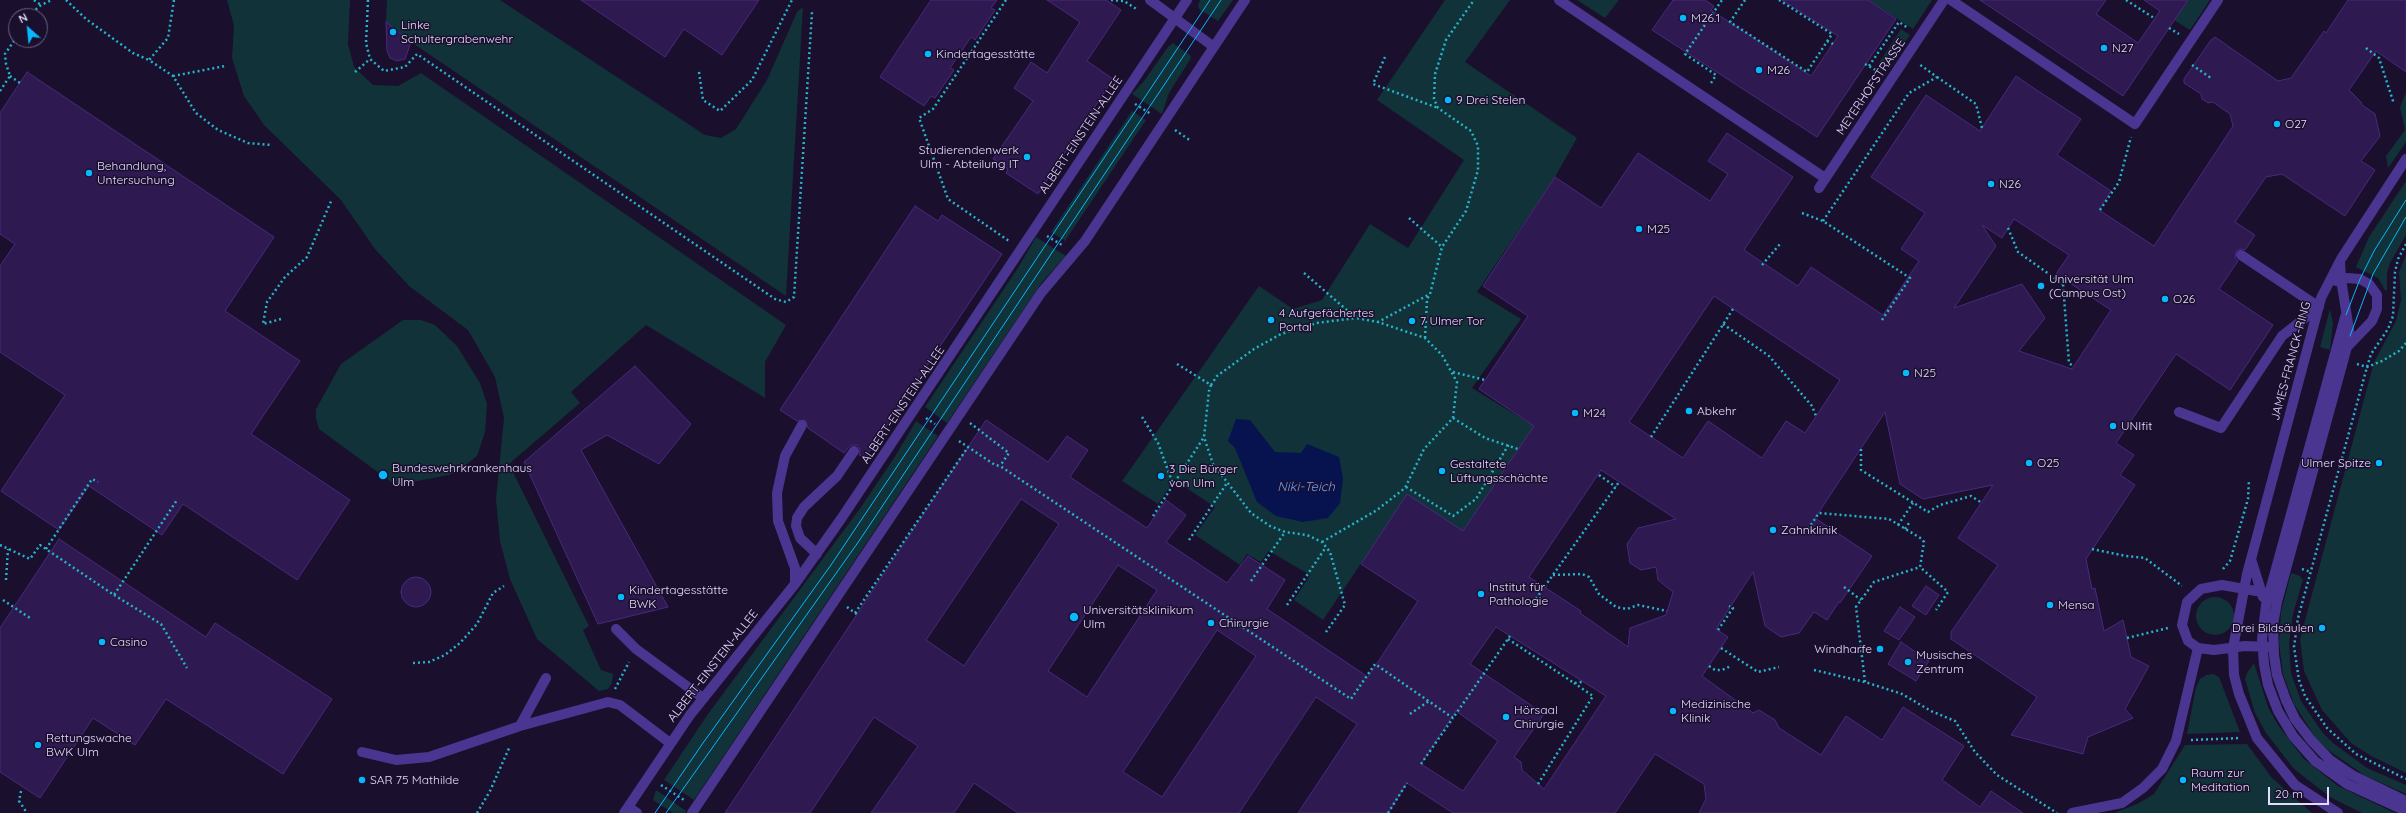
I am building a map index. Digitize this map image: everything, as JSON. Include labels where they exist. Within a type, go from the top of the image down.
[{"type":"street","points":[[1150,0],[1174,20],[1214,47]]},
{"type":"street","name":"ALBERT-EINSTEIN-ALLEE","points":[[626,810],[670,743],[703,698],[795,584],[817,554],[1013,265],[1035,227],[1187,0]]},
{"type":"street","points":[[694,811],[947,432],[1045,288],[1075,254],[1245,0]]},
{"type":"street","points":[[1559,0],[1825,178]]},
{"type":"street","name":"MEYERHOFSTRASSE","points":[[1819,188],[1944,0]]},
{"type":"street","points":[[1951,0],[2135,124],[2218,0]]},
{"type":"street","name":"JAMES-FRANCK-RING","points":[[2338,813],[2295,785],[2257,738],[2239,694],[2234,675],[2233,648],[2243,588],[2319,307],[2325,290],[2341,259],[2406,159]]},
{"type":"street","points":[[2180,412],[2222,428],[2282,336],[2319,307],[2241,255]]},
{"type":"street","points":[[2341,259],[2341,279],[2350,336],[2344,352],[2284,572],[2273,625],[2273,648],[2276,669],[2284,695],[2295,718],[2311,740],[2330,760],[2352,775],[2406,801]]},
{"type":"street","points":[[2325,290],[2341,279],[2353,278],[2369,284],[2375,291],[2377,309],[2372,321],[2352,341],[2344,352]]},
{"type":"street","points":[[2346,315],[2266,605],[2262,647],[2266,677],[2275,703],[2285,724],[2303,749],[2336,778],[2406,811]]},
{"type":"street","points":[[795,584],[795,568],[778,521],[777,493],[785,456],[802,425]]},
{"type":"street","points":[[817,554],[800,538],[796,526],[797,518],[804,507],[837,476],[854,451]]},
{"type":"street","points":[[2251,559],[2273,625]]},
{"type":"street","points":[[2262,592],[2222,585],[2201,589],[2187,602],[2182,625],[2188,641],[2198,648],[2214,650],[2262,647],[2273,648]]},
{"type":"street","points":[[616,629],[636,649],[703,698]]},
{"type":"street","points":[[2072,813],[2122,803],[2143,788],[2162,769],[2176,741],[2198,648]]},
{"type":"street","points":[[520,726],[546,678]]},
{"type":"street","points":[[362,752],[396,760],[429,757],[520,726],[608,702],[620,705],[670,743]]},
{"type":"street","points":[[626,810],[637,813]]},
{"type":"path","points":[[34,0],[41,5]]},
{"type":"path","points":[[37,8],[52,0]]},
{"type":"path","points":[[66,0],[86,19],[133,53],[150,60],[173,76],[196,113],[218,130],[248,142],[271,145]]},
{"type":"path","points":[[150,60],[168,38],[174,0]]},
{"type":"path","points":[[368,0],[366,43],[370,59],[384,70],[405,68],[417,54],[775,299],[786,302],[794,297],[812,12]]},
{"type":"path","points":[[699,72],[703,100],[720,111],[752,80],[792,0]]},
{"type":"path","points":[[1006,0],[933,109],[919,118],[948,199],[1010,242]]},
{"type":"path","points":[[1111,0],[1124,1],[1143,13]]},
{"type":"path","points":[[1438,108],[1434,99],[1435,74],[1446,40],[1474,0]]},
{"type":"path","points":[[1716,75],[1685,54],[1722,0]]},
{"type":"path","points":[[1745,0],[1730,22],[1807,72],[1832,34],[1779,0]]},
{"type":"path","points":[[2126,0],[2154,18]]},
{"type":"path","points":[[1869,66],[1899,22],[1920,36]]},
{"type":"path","points":[[1827,41],[1833,44]]},
{"type":"path","points":[[9,48],[5,54],[6,64],[10,76],[20,83]]},
{"type":"path","points":[[2366,48],[2379,58],[2394,104]]},
{"type":"path","points":[[1907,55],[1976,104],[1982,128]]},
{"type":"path","points":[[1385,57],[1373,84],[1438,108],[1471,131],[1478,146],[1478,170],[1466,211],[1442,247],[1430,294],[1426,300],[1425,338]]},
{"type":"path","points":[[355,72],[370,59]]},
{"type":"path","points":[[1866,64],[1878,72]]},
{"type":"path","points":[[173,76],[225,66]]},
{"type":"path","points":[[2194,67],[2211,78]]},
{"type":"path","points":[[0,91],[10,76]]},
{"type":"path","points":[[1823,221],[1909,93],[1937,77]]},
{"type":"path","points":[[2100,210],[2119,182],[2135,124]]},
{"type":"path","points":[[281,320],[263,324],[267,302],[285,277],[307,258],[332,199]]},
{"type":"path","points":[[1802,214],[1823,221],[1910,278],[1882,320]]},
{"type":"path","points":[[1409,218],[1442,247]]},
{"type":"path","points":[[1035,227],[1075,254]]},
{"type":"path","points":[[2008,228],[2018,252],[2062,284]]},
{"type":"path","points":[[1762,265],[1780,244]]},
{"type":"path","points":[[2406,244],[2398,259],[2394,272],[2393,316],[2388,329],[2371,354],[2295,632],[2295,661],[2305,696],[2327,728],[2356,754],[2406,779]]},
{"type":"path","points":[[1304,273],[1356,318]]},
{"type":"path","points":[[2065,280],[2062,284],[2069,363],[2073,366]]},
{"type":"path","points":[[1378,322],[1430,294]]},
{"type":"path","points":[[1651,437],[1733,309]]},
{"type":"path","points":[[1322,542],[1377,510],[1406,487],[1424,449],[1453,418],[1458,382],[1442,355],[1425,338],[1378,322],[1356,318],[1317,323],[1281,334],[1254,349],[1217,376],[1211,385],[1204,437],[1213,464],[1251,513],[1270,526],[1285,532],[1307,535],[1322,542],[1330,552],[1345,604],[1326,632]]},
{"type":"path","points":[[1722,324],[1769,356],[1812,406],[1816,416]]},
{"type":"path","points":[[2367,367],[2388,359],[2406,343]]},
{"type":"path","points":[[1177,364],[1211,385]]},
{"type":"path","points":[[1453,372],[1485,380]]},
{"type":"path","points":[[915,410],[995,465],[1000,466],[1351,699],[1375,664],[1454,718]]},
{"type":"path","points":[[1142,417],[1158,443],[1173,485]]},
{"type":"path","points":[[1453,418],[1485,438],[1509,444],[1518,449]]},
{"type":"path","points":[[970,423],[1009,453],[1000,466]]},
{"type":"path","points":[[1153,516],[1204,437]]},
{"type":"path","points":[[1406,487],[1453,516],[1476,499],[1509,444]]},
{"type":"path","points":[[850,610],[856,614],[968,447]]},
{"type":"path","points":[[1861,449],[1861,470],[1928,512],[1940,505],[1971,496],[1982,503]]},
{"type":"path","points":[[1598,475],[1616,487]]},
{"type":"path","points":[[46,549],[92,479],[98,482]]},
{"type":"path","points":[[2234,550],[2248,499],[2249,480]]},
{"type":"path","points":[[1189,540],[1227,482]]},
{"type":"path","points":[[1526,603],[1532,605],[1619,482]]},
{"type":"path","points":[[114,595],[177,500]]},
{"type":"path","points":[[1898,525],[1913,503]]},
{"type":"path","points":[[1808,529],[1819,513],[1889,519],[1924,542],[1920,567]]},
{"type":"path","points":[[1905,529],[1909,523]]},
{"type":"path","points":[[1251,581],[1285,532]]},
{"type":"path","points":[[0,545],[30,559],[40,545],[114,595],[161,624],[187,668]]},
{"type":"path","points":[[1287,605],[1326,547]]},
{"type":"path","points":[[6,580],[8,549]]},
{"type":"path","points":[[2092,549],[2126,556],[2145,558],[2183,587]]},
{"type":"path","points":[[1865,682],[1856,607],[1874,582],[1920,567]]},
{"type":"path","points":[[1920,567],[1948,592],[1936,610]]},
{"type":"path","points":[[1553,575],[1582,574],[1589,577],[1599,594],[1616,607],[1627,609],[1638,605],[1667,611]]},
{"type":"path","points":[[413,663],[434,659],[445,655],[460,643],[477,624],[493,593],[504,586]]},
{"type":"path","points":[[1844,587],[1861,600]]},
{"type":"path","points":[[3,600],[30,618]]},
{"type":"path","points":[[1718,630],[1733,608],[1729,606]]},
{"type":"path","points":[[2127,638],[2182,625]]},
{"type":"path","points":[[1420,764],[1454,718],[1509,638],[1593,696],[1538,784]]},
{"type":"path","points":[[1721,648],[1758,672],[1779,667]]},
{"type":"path","points":[[608,702],[636,649]]},
{"type":"path","points":[[1709,666],[1715,670],[1722,670],[1730,666]]},
{"type":"path","points":[[1814,670],[1865,682],[1902,694],[1931,711],[1955,721],[1975,752],[1997,775],[2058,813]]},
{"type":"path","points":[[1574,682],[1582,682]]},
{"type":"path","points":[[1410,714],[1429,701]]},
{"type":"path","points":[[477,813],[490,791],[520,726]]},
{"type":"path","points":[[2176,741],[2257,738]]},
{"type":"path","points":[[648,776],[694,811]]},
{"type":"path","points":[[1388,813],[1408,784]]},
{"type":"path","points":[[21,791],[19,801],[27,813]]},
{"type":"green space","points":[[227,0],[350,0],[348,44],[354,67],[373,85],[398,86],[421,73],[786,325],[765,362],[765,398],[646,325],[571,392],[580,403],[509,464],[589,626],[583,630],[601,670],[613,674],[612,683],[608,689],[599,691],[537,639],[510,579],[500,541],[496,499],[504,418],[495,377],[468,330],[409,286],[375,249],[341,200],[264,125],[244,96],[232,58],[234,26]]},
{"type":"green space","points":[[387,0],[500,0],[705,135],[721,138],[736,129],[767,80],[797,12],[803,7],[786,296],[411,42],[386,22]]},
{"type":"green space","points":[[1200,0],[1233,0],[1218,21],[1200,10],[1198,6]]},
{"type":"green space","points":[[1445,0],[1510,0],[1465,62],[1577,138],[1555,177],[1477,292],[1521,319],[1472,388],[1534,426],[1463,531],[1407,495],[1323,620],[1294,600],[1310,575],[1269,551],[1261,562],[1247,554],[1240,565],[1195,535],[1215,507],[1174,480],[1158,504],[1122,481],[1259,286],[1293,309],[1322,300],[1370,224],[1408,248],[1464,160],[1377,100]]},
{"type":"green space","points":[[1577,0],[1619,0],[1605,18]]},
{"type":"green space","points":[[1868,0],[1932,0],[1913,29]]},
{"type":"green space","points":[[2188,0],[2210,0],[2190,30],[2174,20]]},
{"type":"green space","points":[[1901,29],[1910,35],[1887,68],[1879,63]]},
{"type":"green space","points":[[1173,43],[1190,55],[1191,58],[1169,93],[1162,114],[1132,94],[1144,81],[1168,47]]},
{"type":"green space","points":[[2406,92],[2406,142],[2388,168],[2386,156],[2405,130],[2400,107]]},
{"type":"green space","points":[[1132,111],[1146,120],[1065,241],[1051,232]]},
{"type":"green space","points":[[2406,181],[2406,235],[2390,263],[2387,273],[2387,290],[2385,290],[2378,278],[2356,267],[2369,237]]},
{"type":"green space","points":[[1036,237],[1066,256],[1043,281],[947,423],[925,407],[1018,268]]},
{"type":"green space","points":[[2406,255],[2406,773],[2371,756],[2351,743],[2322,710],[2304,671],[2300,639],[2374,362],[2396,321],[2401,300],[2399,272]]},
{"type":"green space","points":[[2330,309],[2333,323],[2330,350],[2320,347]]},
{"type":"green space","points":[[403,320],[421,320],[435,325],[457,346],[480,383],[487,404],[485,432],[477,456],[462,468],[449,475],[394,484],[319,429],[316,419],[316,409],[341,364]]},
{"type":"green space","points":[[916,421],[938,436],[694,800],[664,780],[708,714],[861,507],[896,455]]},
{"type":"green space","points":[[2291,573],[2300,576],[2303,580],[2293,614],[2289,643],[2291,673],[2301,701],[2322,732],[2333,743],[2367,768],[2406,785],[2406,794],[2364,775],[2328,750],[2315,737],[2294,704],[2283,674],[2279,643],[2281,612]]},
{"type":"green space","points":[[2211,597],[2219,597],[2229,602],[2233,609],[2233,623],[2229,630],[2219,635],[2211,635],[2201,630],[2199,627],[2196,620],[2196,612],[2201,602],[2204,600]]},
{"type":"green space","points":[[2254,663],[2268,707],[2278,725],[2304,759],[2338,786],[2395,813],[2362,813],[2330,797],[2294,769],[2266,733],[2255,713],[2245,679]]},
{"type":"green space","points":[[2213,674],[2219,677],[2240,732],[2187,734],[2196,687],[2200,679],[2206,675]]},
{"type":"green space","points":[[2247,744],[2272,778],[2312,813],[2114,813],[2137,804],[2154,794],[2185,745]]},
{"type":"green space","points":[[656,790],[686,811],[685,813],[673,813],[653,800]]},
{"type":"water","name":"Niki-Teich","points":[[1236,419],[1250,420],[1275,452],[1301,453],[1307,444],[1339,457],[1343,478],[1340,503],[1328,518],[1303,522],[1276,516],[1257,502],[1235,448],[1228,441]]},
{"type":"building","points":[[581,0],[759,0],[722,55],[684,29],[665,57]]},
{"type":"building","name":"Kindertagesstätte","points":[[931,0],[997,0],[991,8],[995,10],[975,40],[971,37],[950,68],[954,70],[935,98],[931,96],[924,106],[880,77]]},
{"type":"building","points":[[1047,0],[1106,0],[1121,10],[1087,61],[1113,79],[1038,194],[1006,173],[1008,169],[993,159],[1033,101],[1014,88],[1031,62],[1047,73],[1080,22]]},
{"type":"building","name":"M26","points":[[1673,0],[1705,0],[1714,6],[1711,10],[1811,76],[1838,36],[1782,0],[1868,0],[1896,19],[1817,137],[1652,30]]},
{"type":"building","name":"N27","points":[[1980,0],[2106,0],[2096,14],[2138,43],[2160,11],[2144,0],[2188,0],[2123,96]]},
{"type":"building","points":[[2348,0],[2406,0],[2406,72],[2376,51],[2349,90],[2361,102],[2362,105],[2375,114],[2380,136],[2361,161],[2375,170],[2345,216],[2282,174],[2266,177],[2235,222],[2255,235],[2245,250],[2241,249],[2236,251],[2235,258],[2238,261],[2219,289],[2273,325],[2230,390],[2176,354],[2116,443],[2134,455],[2120,475],[2135,485],[2086,559],[2092,589],[2095,588],[2104,631],[2123,620],[2131,657],[2149,666],[2125,709],[2133,718],[2088,737],[2083,754],[2011,735],[2037,697],[1951,639],[1951,632],[1998,565],[1958,538],[1993,485],[1923,499],[1900,484],[1885,412],[1815,518],[1872,556],[1827,620],[1814,612],[1799,633],[1781,637],[1765,626],[1753,572],[1716,629],[1728,637],[1702,676],[1753,713],[1759,710],[1775,720],[1779,728],[1821,755],[1846,716],[1882,740],[1903,707],[1964,746],[1942,780],[1980,807],[1991,791],[2023,813],[1699,813],[1706,799],[1704,784],[1655,754],[1615,813],[1453,813],[1407,783],[1388,813],[1298,813],[1357,724],[1316,697],[1239,813],[1018,813],[974,783],[954,813],[871,813],[918,746],[874,717],[810,813],[725,813],[986,420],[1048,462],[1067,436],[1088,450],[1070,477],[1147,528],[1166,500],[1186,515],[1166,542],[1227,583],[1248,556],[1285,580],[1267,609],[1368,677],[1418,601],[1361,564],[1407,494],[1463,531],[1534,426],[1479,389],[1528,316],[1483,286],[1555,177],[1601,208],[1638,153],[1710,201],[1728,174],[1708,161],[1727,133],[1793,177],[1744,250],[1798,286],[1811,267],[1883,315],[1919,261],[1901,249],[1925,213],[1871,177],[1926,95],[1980,131],[2016,76],[2081,119],[2057,155],[2111,191],[2099,210],[2154,246],[2233,126],[2230,114],[2213,102],[2208,103],[2202,99],[2201,94],[2184,83],[2184,79],[2211,40],[2215,37],[2278,81],[2291,78],[2324,31],[2326,33]],"holes":[[[2014,219],[2069,255],[2056,274],[2111,310],[2072,369],[2019,351],[2045,318],[2022,284],[1954,308],[1996,246],[1982,225],[2002,238]],[[1714,296],[1840,380],[1805,433],[1786,421],[1762,458],[1708,421],[1683,458],[1629,422]],[[1601,470],[1676,519],[1638,528],[1627,544],[1630,563],[1641,570],[1656,567],[1658,580],[1673,592],[1666,615],[1630,628],[1628,647],[1580,613],[1581,611],[1529,577]],[[1021,499],[1059,524],[964,666],[926,640]],[[1118,565],[1157,590],[1087,697],[1048,671]],[[1496,627],[1606,696],[1544,789],[1522,770],[1521,762],[1514,757],[1544,714],[1470,664]],[[1217,630],[1256,656],[1162,797],[1123,772]],[[1456,711],[1498,741],[1463,791],[1421,764]]]},
{"type":"building","name":"Linke Schultergrabenwehr","points":[[386,22],[411,42],[405,59],[397,61],[390,58],[387,51]]},
{"type":"building","points":[[27,72],[274,237],[225,311],[300,361],[251,434],[350,500],[297,580],[183,504],[162,535],[89,486],[59,530],[1,491],[65,395],[0,352],[0,266],[15,244],[0,234],[0,113]]},
{"type":"building","points":[[915,206],[938,221],[942,215],[1002,254],[865,458],[859,455],[860,449],[857,445],[851,445],[844,453],[808,428],[805,420],[797,421],[780,410]]},
{"type":"building","points":[[635,366],[691,424],[659,464],[607,435],[581,450],[668,607],[598,624],[524,462]]},
{"type":"building","points":[[59,539],[206,637],[215,623],[332,699],[283,774],[166,699],[135,745],[93,718],[40,798],[0,772],[0,628]]},
{"type":"building","points":[[416,577],[427,581],[431,592],[427,603],[416,607],[405,603],[401,592],[405,581]]},
{"type":"building","name":"Musisches Zentrum","points":[[1926,586],[1939,595],[1926,615],[1912,606]]},
{"type":"building","name":"Musisches Zentrum","points":[[1900,607],[1915,617],[1899,640],[1884,631]]},
{"type":"building","name":"Musisches Zentrum","points":[[1901,642],[1929,661],[1916,681],[1888,664]]},
{"type":"tram line","points":[[655,813],[703,743],[831,565],[1210,0]]},
{"type":"tram line","points":[[666,813],[859,541],[1221,0]]},
{"type":"tram line","points":[[2346,315],[2360,279],[2374,251],[2406,200]]},
{"type":"tram line","points":[[2350,336],[2373,274],[2406,217]]},
{"type":"place","name":"M26.1","points":[[1683,18]]},
{"type":"place","name":"Linke Schultergrabenwehr","points":[[393,32]]},
{"type":"place","name":"N27","points":[[2104,48]]},
{"type":"place","name":"Kindertagesstätte","points":[[928,54]]},
{"type":"place","name":"M26","points":[[1759,70]]},
{"type":"place","name":"9 Drei Stelen","points":[[1448,100]]},
{"type":"place","name":"O27","points":[[2277,124]]},
{"type":"place","name":"Studierendenwerk Ulm - Abteilung IT","points":[[1027,157]]},
{"type":"place","name":"Behandlung, Untersuchung","points":[[89,173]]},
{"type":"place","name":"N26","points":[[1991,184]]},
{"type":"place","name":"M25","points":[[1639,229]]},
{"type":"place","name":"Universität Ulm (Campus Ost)","points":[[2041,286]]},
{"type":"place","name":"O26","points":[[2165,299]]},
{"type":"place","name":"4 Aufgefächertes Portal","points":[[1271,320]]},
{"type":"place","name":"7 Ulmer Tor","points":[[1412,321]]},
{"type":"place","name":"N25","points":[[1906,373]]},
{"type":"place","name":"Abkehr","points":[[1689,411]]},
{"type":"place","name":"M24","points":[[1575,413]]},
{"type":"place","name":"UNIfit","points":[[2113,426]]},
{"type":"place","name":"O25","points":[[2029,463]]},
{"type":"place","name":"Ulmer Spitze","points":[[2379,463]]},
{"type":"place","name":"Gestaltete Lüftungsschächte","points":[[1442,471]]},
{"type":"place","name":"Bundeswehrkrankenhaus Ulm","points":[[383,475]]},
{"type":"place","name":"3 Die Bürger von Ulm","points":[[1161,476]]},
{"type":"place","name":"Zahnklinik","points":[[1773,530]]},
{"type":"place","name":"Institut für Pathologie","points":[[1481,594]]},
{"type":"place","name":"Kindertagesstätte BWK","points":[[621,597]]},
{"type":"place","name":"Mensa","points":[[2050,605]]},
{"type":"place","name":"Universitätsklinikum Ulm","points":[[1074,617]]},
{"type":"place","name":"Chirurgie","points":[[1211,623]]},
{"type":"place","name":"Drei Bildsäulen","points":[[2322,628]]},
{"type":"place","name":"Casino","points":[[102,642]]},
{"type":"place","name":"Windharfe","points":[[1880,649]]},
{"type":"place","name":"Musisches Zentrum","points":[[1908,662]]},
{"type":"place","name":"Medizinische Klinik","points":[[1673,711]]},
{"type":"place","name":"Hörsaal Chirurgie","points":[[1506,717]]},
{"type":"place","name":"Rettungswache BWK Ulm","points":[[38,745]]},
{"type":"place","name":"SAR 75 Mathilde","points":[[362,780]]},
{"type":"place","name":"Raum zur Meditation","points":[[2183,780]]}]
